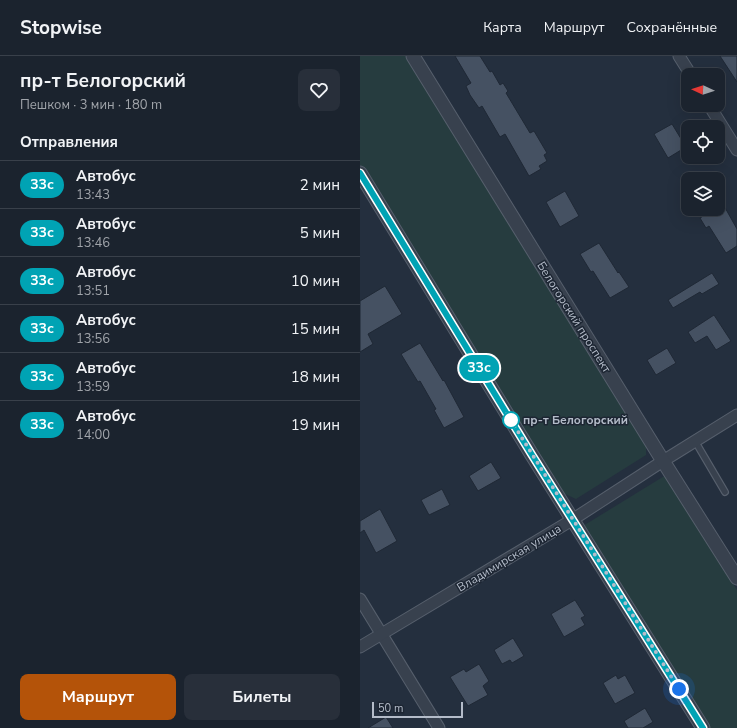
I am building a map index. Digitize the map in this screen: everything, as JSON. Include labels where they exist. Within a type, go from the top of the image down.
[{"type":"street","name":"Белогорский проспект","points":[[413,56],[737,578]]},
{"type":"street","points":[[679,56],[687,68]]},
{"type":"street","points":[[713,112],[737,150]]},
{"type":"street","points":[[362,182],[703,728]]},
{"type":"street","name":"Владимирская улица","points":[[360,647],[572,520],[737,415]]},
{"type":"street","points":[[360,599],[439,728]]},
{"type":"lane","points":[[696,441],[725,492]]},
{"type":"green space","points":[[360,56],[405,56],[646,444],[646,455],[576,499],[563,493],[360,165]]},
{"type":"green space","points":[[666,475],[737,590],[737,728],[709,728],[583,526]]},
{"type":"building","points":[[455,56],[480,56],[490,72],[492,71],[500,85],[503,83],[508,91],[506,93],[530,133],[534,131],[547,153],[544,155],[547,161],[539,166],[541,169],[529,176],[505,134],[500,137],[482,106],[479,108],[470,95],[466,86],[471,83]]},
{"type":"building","points":[[720,56],[737,56],[737,82]]},
{"type":"building","points":[[672,124],[681,139],[681,150],[668,158],[654,134]]},
{"type":"building","points":[[565,191],[579,216],[560,227],[546,202]]},
{"type":"building","points":[[725,208],[737,229],[737,246],[726,253],[709,226],[706,228],[700,218],[703,216],[725,216]]},
{"type":"building","points":[[599,243],[618,273],[619,272],[629,287],[610,298],[580,254]]},
{"type":"building","points":[[712,273],[719,284],[702,294],[700,292],[673,308],[668,300]]},
{"type":"building","points":[[385,286],[402,314],[368,334],[373,344],[360,352],[360,301]]},
{"type":"building","points":[[714,315],[731,341],[716,350],[707,336],[695,343],[688,332]]},
{"type":"building","points":[[420,343],[443,381],[444,380],[464,417],[444,428],[434,410],[436,409],[420,381],[418,382],[401,354]]},
{"type":"building","points":[[667,348],[676,363],[656,375],[647,360]]},
{"type":"building","points":[[491,462],[501,478],[478,491],[469,476]]},
{"type":"building","points":[[442,489],[450,505],[429,515],[421,500]]},
{"type":"building","points":[[380,509],[397,541],[376,553],[364,530],[360,533],[360,521]]},
{"type":"building","points":[[575,600],[585,616],[581,618],[585,625],[564,637],[551,614]]},
{"type":"building","points":[[513,638],[524,656],[512,663],[510,660],[502,664],[494,650]]},
{"type":"building","points":[[479,664],[489,681],[483,686],[488,695],[468,706],[450,677],[464,669],[466,672]]},
{"type":"building","points":[[616,675],[618,679],[625,675],[635,693],[615,704],[603,683]]},
{"type":"building","points":[[645,708],[653,722],[643,728],[628,728],[624,721]]},
{"type":"building","points":[[386,717],[393,728],[368,728]]},
{"type":"bus line","name":"33с","points":[[360,173],[532,455],[703,728]]},
{"type":"place","name":"пр-т Белогорский","points":[[511,420]]},
{"type":"route","points":[[511,420],[507,414],[679,689]]}]
